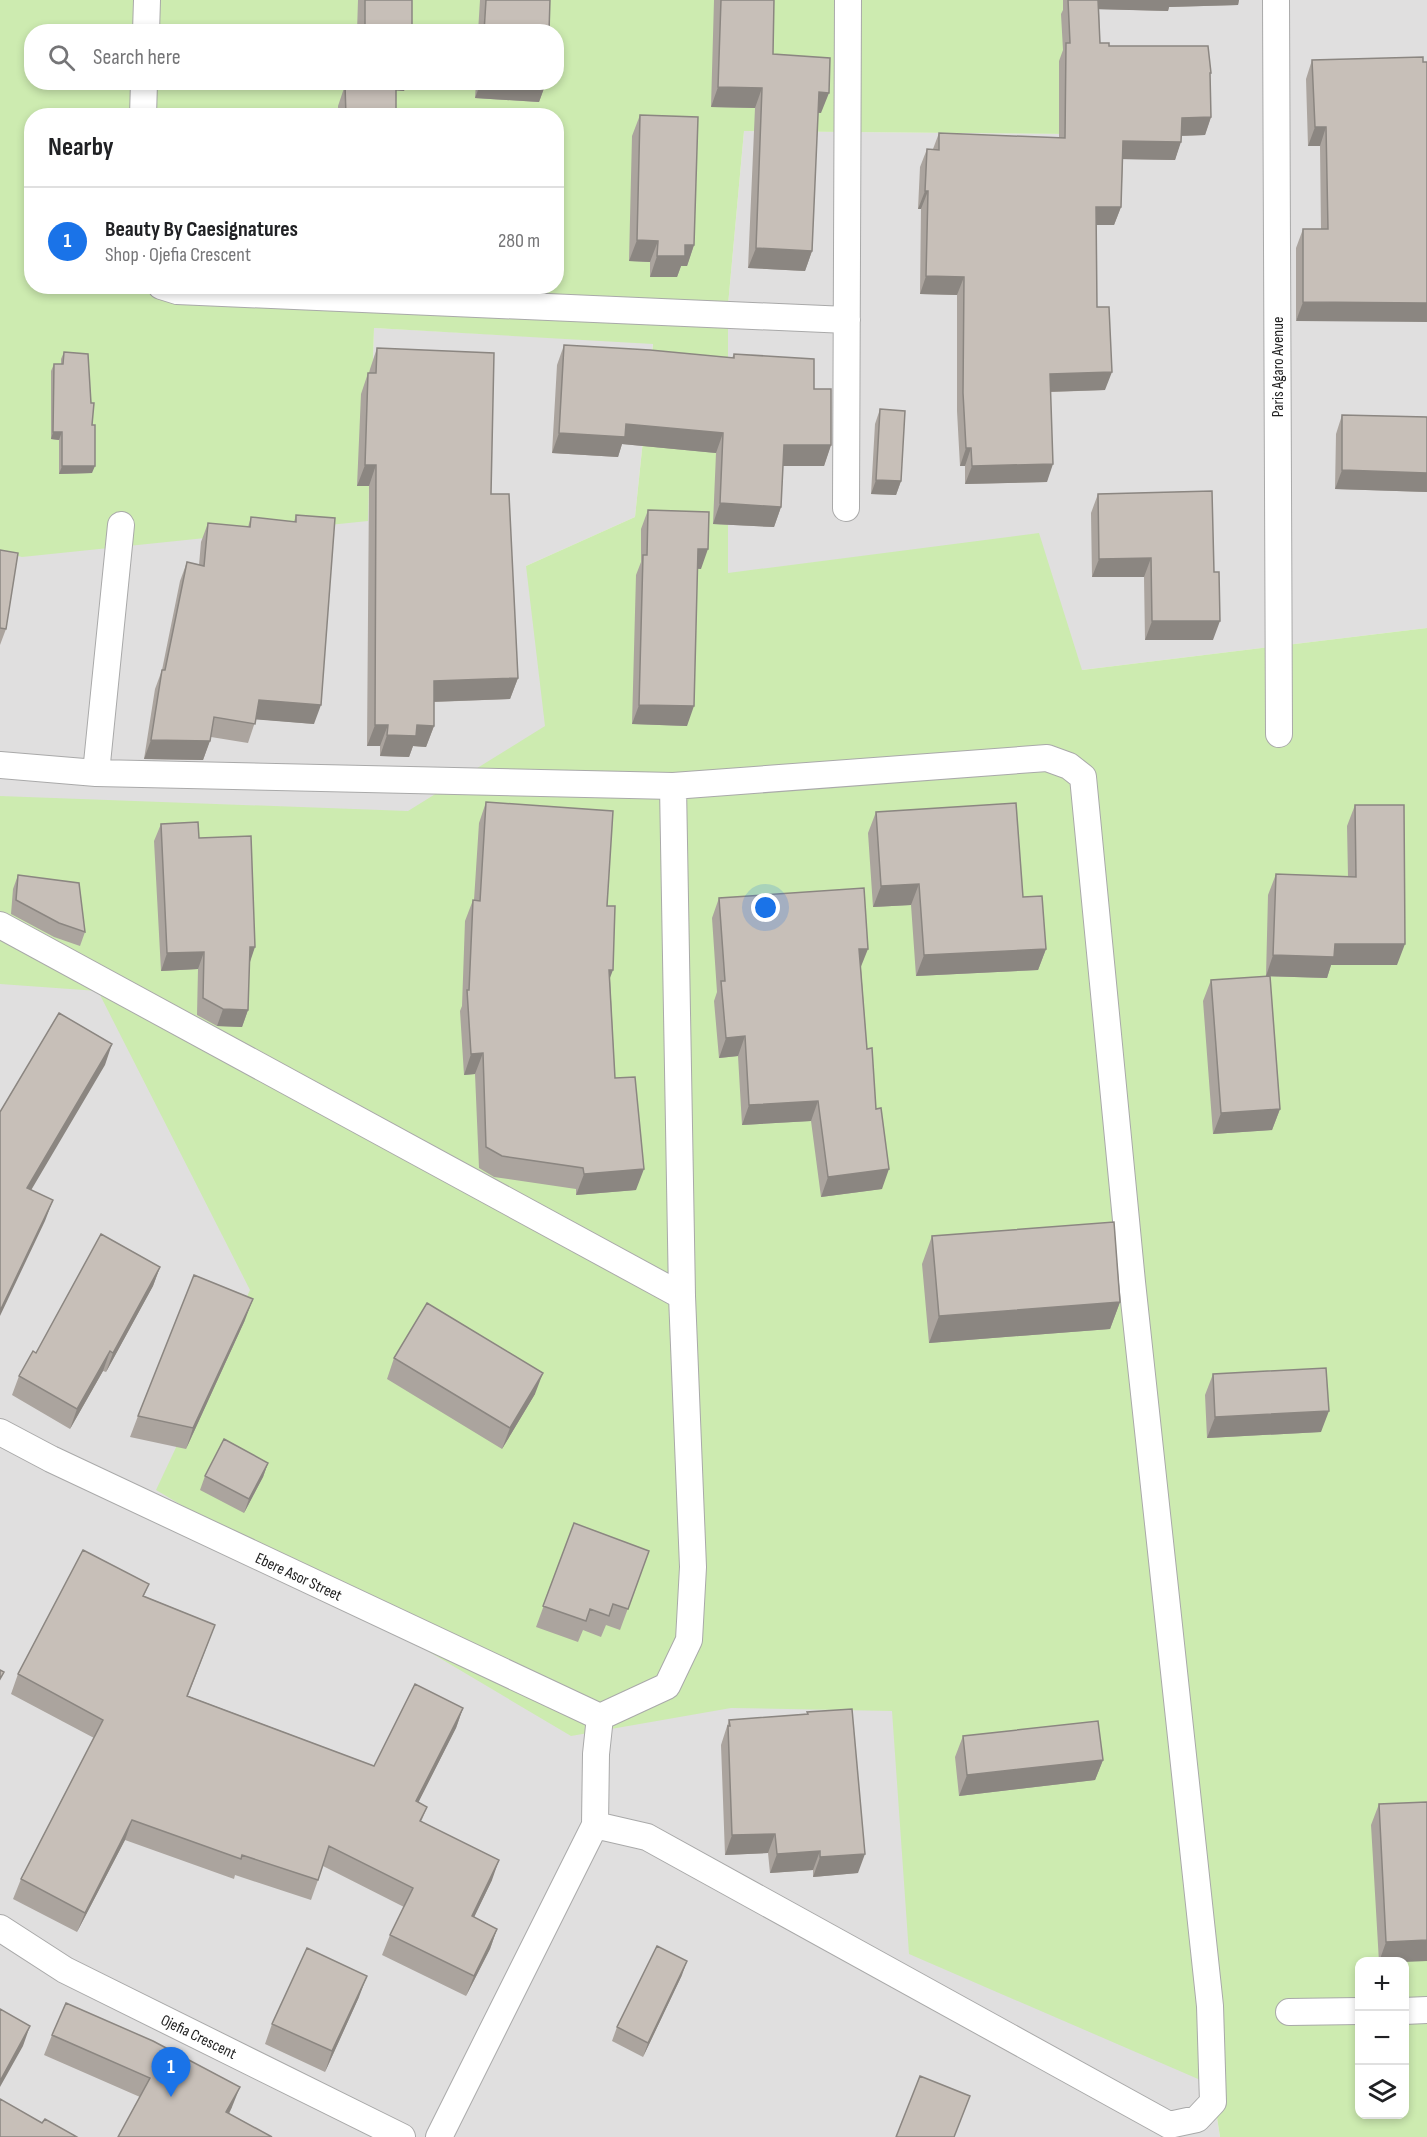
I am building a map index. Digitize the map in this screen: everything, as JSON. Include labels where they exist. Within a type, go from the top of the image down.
[{"type":"street","points":[[146,24],[147,0]]},
{"type":"street","points":[[846,508],[848,0]]},
{"type":"street","name":"Paris Agaro Avenue","points":[[1276,0],[1279,734]]},
{"type":"street","points":[[143,108],[144,90]]},
{"type":"street","points":[[257,294],[847,320]]},
{"type":"street","points":[[96,773],[121,525]]},
{"type":"street","points":[[0,765],[96,773],[673,786],[1047,758],[1069,766],[1083,777],[1133,1294],[1210,2006],[1213,2102],[1197,2119],[1169,2125],[647,1837],[595,1825]]},
{"type":"street","points":[[439,2137],[595,1825],[596,1754],[600,1717],[667,1686],[689,1640],[693,1567],[682,1296],[673,786]]},
{"type":"street","points":[[0,925],[682,1296]]},
{"type":"street","name":"Ebere Asor Street","points":[[0,1432],[51,1459],[600,1717]]},
{"type":"street","name":"Ojefia Crescent","points":[[0,1928],[65,1970],[402,2137]]},
{"type":"street","points":[[1409,2011],[1427,2010]]},
{"type":"street","points":[[1289,2012],[1355,2011]]},
{"type":"shaded area","points":[[1070,0],[1427,0],[1427,628],[1082,670],[728,574],[728,305],[744,131],[1071,134]]},
{"type":"shaded area","points":[[374,328],[653,343],[635,517],[526,566],[1212,2085],[1220,2137],[0,2137],[0,448],[368,521]]},
{"type":"green space","points":[[0,0],[1070,0],[1071,134],[744,131],[728,305],[728,573],[1039,533],[1082,670],[1427,628],[1427,2137],[1220,2137],[1212,2085],[909,1954],[892,1711],[731,1708],[571,1736],[156,1490],[250,1290],[98,991],[0,984],[0,796],[408,811],[545,726],[526,566],[635,517],[653,344],[374,328],[368,521],[22,557],[0,551]]},
{"type":"building","points":[[365,0],[412,0],[412,24],[365,24]]},
{"type":"building","points":[[486,0],[550,0],[549,24],[484,24]]},
{"type":"building","points":[[721,0],[774,0],[773,54],[830,58],[829,93],[819,92],[812,251],[756,248],[762,88],[718,87]]},
{"type":"building","points":[[1068,0],[1098,0],[1100,43],[1109,43],[1109,46],[1208,46],[1211,73],[1211,117],[1182,118],[1181,142],[1123,141],[1121,207],[1096,207],[1097,307],[1109,307],[1112,372],[1050,374],[1053,464],[972,466],[971,448],[966,448],[963,393],[964,277],[926,276],[927,149],[939,150],[939,133],[1065,138],[1066,43],[1070,43]]},
{"type":"building","points":[[1423,57],[1423,62],[1427,62],[1427,303],[1303,302],[1303,229],[1328,229],[1326,127],[1315,127],[1312,60]]},
{"type":"building","points":[[345,90],[396,90],[396,108],[346,108]]},
{"type":"building","points":[[640,115],[698,117],[694,245],[685,245],[685,256],[657,256],[658,241],[637,240]]},
{"type":"building","points":[[564,345],[734,358],[734,354],[814,359],[814,389],[831,389],[831,445],[784,445],[781,507],[720,503],[723,433],[626,424],[625,437],[559,433]]},
{"type":"building","points":[[377,348],[494,353],[491,494],[509,494],[518,678],[434,681],[434,726],[417,725],[416,736],[387,735],[388,725],[375,725],[376,465],[365,465],[368,373],[376,373]]},
{"type":"building","points":[[64,352],[88,354],[91,403],[94,403],[92,425],[95,425],[95,466],[62,466],[62,432],[53,432],[54,364],[63,364]]},
{"type":"building","points":[[880,409],[905,411],[901,481],[876,480]]},
{"type":"building","points":[[1342,415],[1427,417],[1427,473],[1342,470]]},
{"type":"building","points":[[1212,491],[1214,572],[1219,572],[1220,621],[1152,621],[1151,558],[1099,559],[1098,494]]},
{"type":"building","points":[[648,510],[709,512],[708,549],[698,549],[694,706],[639,705],[643,555],[647,555]]},
{"type":"building","points":[[296,515],[335,518],[321,705],[259,700],[255,724],[214,717],[210,741],[151,740],[162,670],[165,670],[187,562],[204,566],[208,523],[250,527],[251,517],[296,522]]},
{"type":"building","points":[[0,550],[18,553],[6,629],[0,628]]},
{"type":"building","points":[[486,802],[613,811],[607,906],[615,906],[613,970],[609,970],[615,1078],[635,1077],[644,1169],[584,1174],[583,1168],[502,1156],[486,1147],[483,1053],[471,1054],[467,990],[469,990],[473,900],[480,901]]},
{"type":"building","points":[[1016,803],[1023,897],[1042,896],[1046,949],[924,955],[919,884],[881,886],[876,812]]},
{"type":"building","points":[[1355,805],[1404,805],[1405,944],[1335,944],[1334,957],[1273,955],[1276,874],[1356,877]]},
{"type":"building","points":[[198,822],[199,838],[251,836],[255,947],[250,947],[248,1010],[223,1009],[203,998],[204,952],[167,953],[161,824]]},
{"type":"building","points":[[18,875],[79,883],[85,932],[59,923],[16,900]]},
{"type":"building","points":[[864,888],[868,949],[859,949],[867,1049],[872,1048],[876,1109],[881,1108],[889,1169],[828,1177],[818,1101],[749,1105],[745,1036],[726,1038],[721,981],[725,981],[719,898]]},
{"type":"building","points":[[1270,976],[1280,1109],[1221,1113],[1211,980]]},
{"type":"building","points":[[59,1013],[112,1044],[27,1188],[53,1200],[0,1311],[0,1112]]},
{"type":"building","points":[[1114,1222],[1120,1302],[939,1316],[932,1236]]},
{"type":"building","points":[[101,1234],[160,1267],[113,1353],[110,1351],[77,1409],[19,1376],[33,1351],[36,1353]]},
{"type":"building","points":[[194,1275],[253,1299],[193,1428],[138,1416]]},
{"type":"building","points":[[427,1303],[543,1373],[510,1428],[394,1358]]},
{"type":"building","points":[[1326,1368],[1329,1411],[1215,1417],[1213,1374]]},
{"type":"building","points":[[224,1439],[268,1463],[249,1499],[205,1476]]},
{"type":"building","points":[[574,1523],[649,1551],[628,1609],[613,1604],[609,1616],[590,1609],[586,1621],[543,1606]]},
{"type":"building","points":[[83,1550],[149,1584],[143,1596],[215,1625],[187,1696],[374,1766],[415,1684],[463,1708],[416,1801],[427,1807],[420,1821],[499,1860],[472,1916],[497,1929],[474,1976],[390,1935],[413,1888],[329,1846],[318,1880],[242,1855],[241,1859],[132,1820],[85,1913],[21,1879],[103,1720],[18,1674]]},
{"type":"building","points":[[852,1709],[865,1854],[820,1857],[820,1851],[777,1854],[775,1834],[732,1835],[729,1720]]},
{"type":"building","points":[[1098,1721],[1103,1760],[967,1775],[963,1736]]},
{"type":"building","points":[[1427,1802],[1427,1940],[1386,1942],[1379,1804]]},
{"type":"building","points":[[657,1946],[687,1961],[648,2043],[617,2027]]},
{"type":"building","points":[[307,1948],[367,1976],[332,2051],[272,2024]]},
{"type":"building","points":[[66,2003],[153,2041],[240,2087],[226,2112],[272,2137],[118,2137],[150,2078],[52,2035]]},
{"type":"building","points":[[0,2009],[30,2026],[0,2081]]},
{"type":"building","points":[[920,2076],[970,2096],[954,2137],[896,2137]]},
{"type":"building","points":[[0,2099],[42,2123],[45,2119],[77,2137],[0,2137]]},
{"type":"place","name":"Beauty By Caesignatures","points":[[171,2097]]}]
